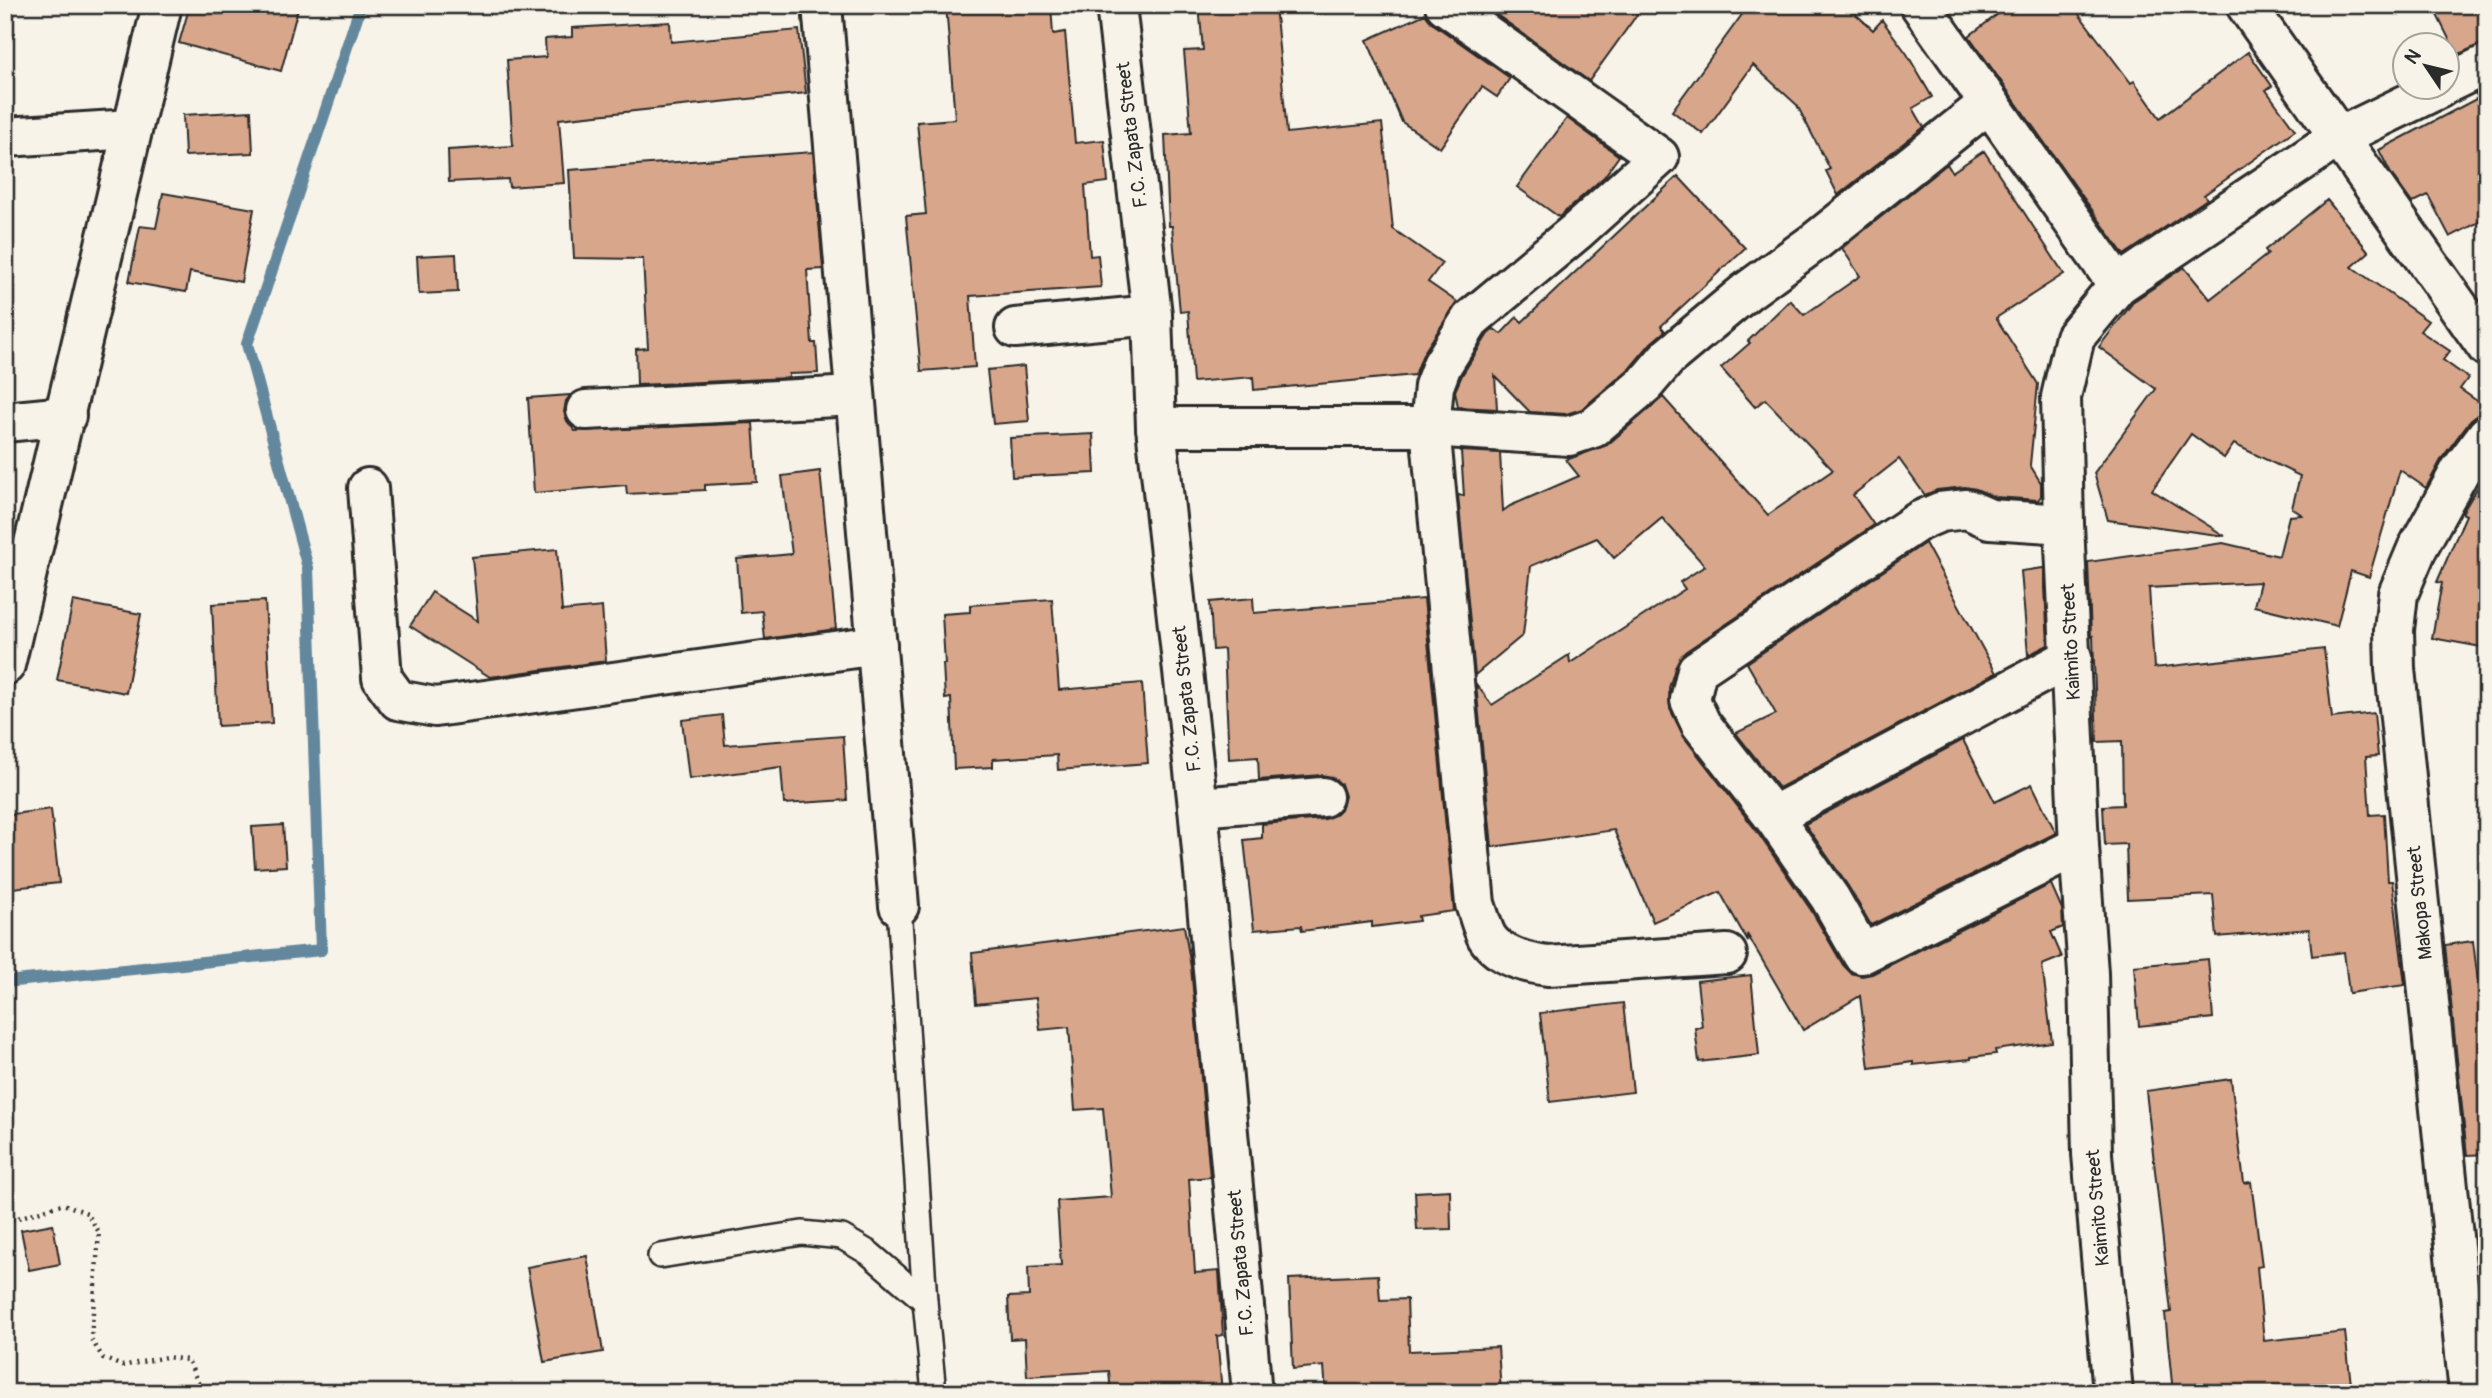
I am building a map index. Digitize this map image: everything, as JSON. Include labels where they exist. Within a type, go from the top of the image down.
[{"type":"street","points":[[5,665],[162,5]]},
{"type":"street","points":[[822,5],[899,905]]},
{"type":"street","name":"F.C. Zapata Street","points":[[1116,5],[1152,315],[1156,427],[1198,807],[1252,1393]]},
{"type":"street","points":[[1444,5],[1659,157],[1578,230],[1471,319],[1442,365],[1434,386],[1430,427],[1475,904],[1487,937],[1503,952],[1526,964],[1548,966],[1727,954]]},
{"type":"street","points":[[1920,5],[2118,285]]},
{"type":"street","points":[[2246,5],[2337,138],[2487,346]]},
{"type":"street","points":[[2460,77],[2487,64]]},
{"type":"street","name":"Kaimito Street","points":[[2113,1393],[2092,1154],[2088,973],[2079,846],[2064,524],[2062,397],[2075,337],[2118,285],[2337,138],[2411,102]]},
{"type":"street","points":[[1156,427],[1430,427],[1569,436],[1593,428],[1646,384],[1668,357],[1746,292],[1816,241],[1989,103]]},
{"type":"street","points":[[5,136],[132,128]]},
{"type":"street","points":[[1015,328],[1152,315]]},
{"type":"street","points":[[586,410],[855,396]]},
{"type":"street","points":[[5,422],[66,416]]},
{"type":"street","name":"Makopa Street","points":[[2469,1393],[2395,670],[2394,630],[2398,594],[2417,549],[2460,471],[2487,435]]},
{"type":"street","points":[[368,488],[382,678],[398,699],[435,707],[877,645]]},
{"type":"street","points":[[2064,524],[1990,519],[1966,509],[1940,512],[1919,521],[1697,670],[1690,700],[1701,724],[1773,816],[1830,898],[1862,954],[2079,846]]},
{"type":"street","points":[[1773,816],[2072,657]]},
{"type":"street","points":[[1198,807],[1323,797]]},
{"type":"lane","points":[[899,905],[925,1301],[934,1393]]},
{"type":"lane","points":[[660,1256],[802,1233],[842,1237],[869,1252],[925,1301]]},
{"type":"path","points":[[5,1030],[10,999]]},
{"type":"path","points":[[5,1222],[63,1204],[86,1213],[99,1232],[91,1339],[103,1358],[122,1366],[166,1357],[188,1360],[201,1393]]},
{"type":"building","points":[[190,5],[299,5],[281,71],[179,43]]},
{"type":"building","points":[[946,5],[1051,5],[1053,34],[1065,32],[1075,143],[1104,140],[1108,182],[1085,185],[1090,256],[1098,255],[1101,287],[970,296],[975,367],[921,371],[906,216],[926,214],[917,122],[955,119]]},
{"type":"building","points":[[1199,5],[1275,5],[1287,133],[1382,123],[1393,229],[1442,263],[1428,282],[1457,302],[1423,354],[1415,375],[1254,390],[1253,377],[1193,382],[1188,311],[1180,312],[1172,226],[1169,226],[1165,135],[1191,133],[1184,51],[1203,50]]},
{"type":"building","points":[[1483,5],[1644,5],[1589,81]]},
{"type":"building","points":[[1749,5],[1846,5],[1873,30],[1882,20],[1907,54],[1932,97],[1913,108],[1924,127],[1838,195],[1826,171],[1830,169],[1797,105],[1753,65],[1703,134],[1672,111]]},
{"type":"building","points":[[2010,5],[2072,5],[2131,83],[2134,81],[2160,118],[2248,52],[2272,86],[2266,90],[2295,130],[2204,195],[2207,199],[2124,255],[1969,36]]},
{"type":"building","points":[[2432,5],[2487,5],[2487,42],[2460,54],[2460,32],[2446,32]]},
{"type":"building","points":[[1425,14],[1432,23],[1510,78],[1497,97],[1482,87],[1440,148],[1402,122],[1367,40]]},
{"type":"building","points":[[670,22],[671,42],[799,30],[806,93],[559,119],[564,183],[509,187],[508,179],[449,182],[448,150],[513,146],[507,60],[546,57],[545,39],[572,37],[572,28]]},
{"type":"building","points":[[2487,88],[2487,218],[2450,237],[2428,195],[2412,203],[2390,172],[2379,150],[2478,98],[2476,94]]},
{"type":"building","points":[[251,111],[253,153],[185,156],[183,115]]},
{"type":"building","points":[[1567,118],[1619,156],[1604,177],[1559,217],[1517,187]]},
{"type":"building","points":[[1984,151],[2064,274],[1996,318],[2038,384],[2030,465],[2041,483],[2041,496],[2038,500],[1995,497],[1965,487],[1937,490],[1925,495],[1899,459],[1853,495],[1874,525],[1685,652],[1676,665],[1669,688],[1670,709],[1684,737],[1755,829],[1811,910],[1843,965],[1851,973],[1862,976],[1872,974],[2051,884],[2062,909],[2063,927],[2051,932],[2062,957],[2042,965],[2052,1042],[1995,1050],[1996,1054],[1971,1059],[1913,1065],[1913,1062],[1869,1068],[1860,996],[1803,1030],[1720,892],[1653,922],[1614,830],[1492,847],[1476,684],[1492,705],[1569,655],[1570,663],[1685,589],[1680,582],[1705,566],[1662,518],[1614,558],[1597,538],[1531,566],[1523,635],[1475,675],[1458,495],[1464,496],[1461,451],[1500,453],[1503,511],[1579,476],[1566,460],[1607,445],[1663,397],[1768,515],[1833,470],[1765,399],[1755,407],[1721,368],[1750,343],[1748,341],[1790,300],[1804,315],[1860,276],[1842,248],[1947,164],[1952,172]]},
{"type":"building","points":[[813,152],[823,269],[807,270],[812,343],[816,343],[818,373],[789,374],[789,378],[637,385],[636,349],[648,348],[643,259],[574,258],[569,170]]},
{"type":"building","points":[[1678,176],[1745,248],[1661,326],[1665,331],[1630,368],[1582,409],[1566,414],[1530,412],[1495,376],[1497,409],[1458,407],[1455,391],[1488,334],[1494,329],[1501,334],[1517,317],[1522,322]]},
{"type":"building","points":[[163,193],[254,209],[241,282],[190,272],[186,292],[129,282],[140,226],[156,228]]},
{"type":"building","points":[[2327,200],[2369,252],[2352,267],[2428,321],[2420,331],[2450,351],[2443,360],[2468,378],[2460,389],[2487,408],[2487,414],[2478,415],[2469,422],[2442,458],[2426,488],[2400,470],[2369,577],[2351,571],[2337,626],[2254,606],[2260,582],[2149,588],[2154,668],[2324,649],[2332,718],[2374,713],[2378,756],[2366,757],[2370,815],[2384,814],[2388,881],[2392,881],[2405,985],[2349,993],[2344,952],[2312,956],[2309,929],[2217,937],[2213,895],[2128,899],[2126,844],[2105,845],[2103,806],[2123,805],[2122,741],[2097,742],[2088,562],[2223,543],[2279,556],[2289,516],[2302,515],[2292,508],[2300,476],[2234,444],[2224,458],[2191,434],[2152,490],[2225,536],[2108,520],[2094,473],[2156,389],[2099,347],[2134,301],[2184,267],[2210,299],[2268,254],[2265,250]]},
{"type":"building","points":[[456,254],[458,292],[419,294],[417,256]]},
{"type":"building","points":[[1024,366],[1029,421],[993,424],[987,370]]},
{"type":"building","points":[[571,395],[566,401],[564,412],[575,431],[753,423],[757,482],[705,485],[705,490],[627,494],[626,485],[534,493],[528,398]]},
{"type":"building","points":[[1093,434],[1095,473],[1012,477],[1010,438]]},
{"type":"building","points":[[820,471],[836,629],[765,639],[762,611],[741,613],[737,559],[792,554],[782,476]]},
{"type":"building","points":[[2487,472],[2487,648],[2432,638],[2442,583],[2437,582],[2466,515],[2462,513]]},
{"type":"building","points":[[1925,543],[1996,673],[1779,788],[1736,733],[1776,714],[1747,663]]},
{"type":"building","points":[[557,549],[562,611],[602,607],[606,661],[490,677],[410,626],[432,592],[478,621],[472,557]]},
{"type":"building","points":[[2044,568],[2048,645],[2028,655],[2021,571]]},
{"type":"building","points":[[1253,598],[1254,613],[1424,599],[1454,911],[1418,916],[1419,921],[1372,927],[1372,922],[1302,931],[1301,926],[1254,930],[1244,840],[1262,838],[1262,824],[1325,819],[1335,815],[1342,807],[1345,796],[1341,784],[1332,777],[1321,775],[1259,780],[1258,757],[1229,759],[1224,649],[1213,650],[1210,602]]},
{"type":"building","points":[[1052,599],[1059,690],[1142,683],[1148,763],[1058,770],[1057,755],[993,759],[993,767],[954,769],[951,698],[945,699],[942,614],[970,612],[970,605]]},
{"type":"building","points":[[73,601],[141,614],[126,693],[57,680]]},
{"type":"building","points":[[265,601],[272,723],[218,726],[212,604]]},
{"type":"building","points":[[722,715],[725,745],[843,736],[847,800],[784,804],[781,767],[689,779],[682,720]]},
{"type":"building","points":[[1963,740],[1995,802],[2032,784],[2056,833],[1871,925],[1805,824]]},
{"type":"building","points":[[51,809],[59,883],[13,888],[13,884],[5,885],[5,815]]},
{"type":"building","points":[[283,825],[286,866],[255,868],[252,827]]},
{"type":"building","points":[[1184,926],[1191,967],[1210,1177],[1189,1179],[1195,1273],[1219,1271],[1223,1335],[1217,1336],[1222,1393],[1111,1393],[1109,1371],[1027,1376],[1025,1338],[1010,1339],[1008,1297],[1029,1296],[1028,1267],[1061,1265],[1057,1201],[1111,1197],[1103,1108],[1075,1110],[1069,1027],[1040,1030],[1036,998],[976,1004],[972,953]]},
{"type":"building","points":[[2473,941],[2487,1054],[2487,1154],[2467,1155],[2445,945]]},
{"type":"building","points":[[2208,959],[2213,1018],[2139,1026],[2134,966]]},
{"type":"building","points":[[1751,975],[1759,1055],[1699,1062],[1695,1028],[1702,1027],[1697,981]]},
{"type":"building","points":[[1623,1003],[1633,1092],[1550,1102],[1540,1013]]},
{"type":"building","points":[[2231,1079],[2244,1183],[2251,1182],[2262,1266],[2257,1267],[2264,1341],[2345,1332],[2352,1393],[2173,1393],[2165,1313],[2171,1312],[2146,1091]]},
{"type":"building","points":[[1450,1190],[1451,1229],[1417,1230],[1415,1192]]},
{"type":"building","points":[[53,1224],[60,1264],[29,1270],[21,1230]]},
{"type":"building","points":[[587,1256],[603,1352],[544,1362],[527,1267]]},
{"type":"building","points":[[1378,1275],[1380,1300],[1407,1299],[1409,1351],[1498,1347],[1501,1393],[1326,1393],[1324,1366],[1293,1369],[1289,1279]]},
{"type":"waterway","points":[[5,982],[321,950],[308,568],[247,344],[361,5]]}]
